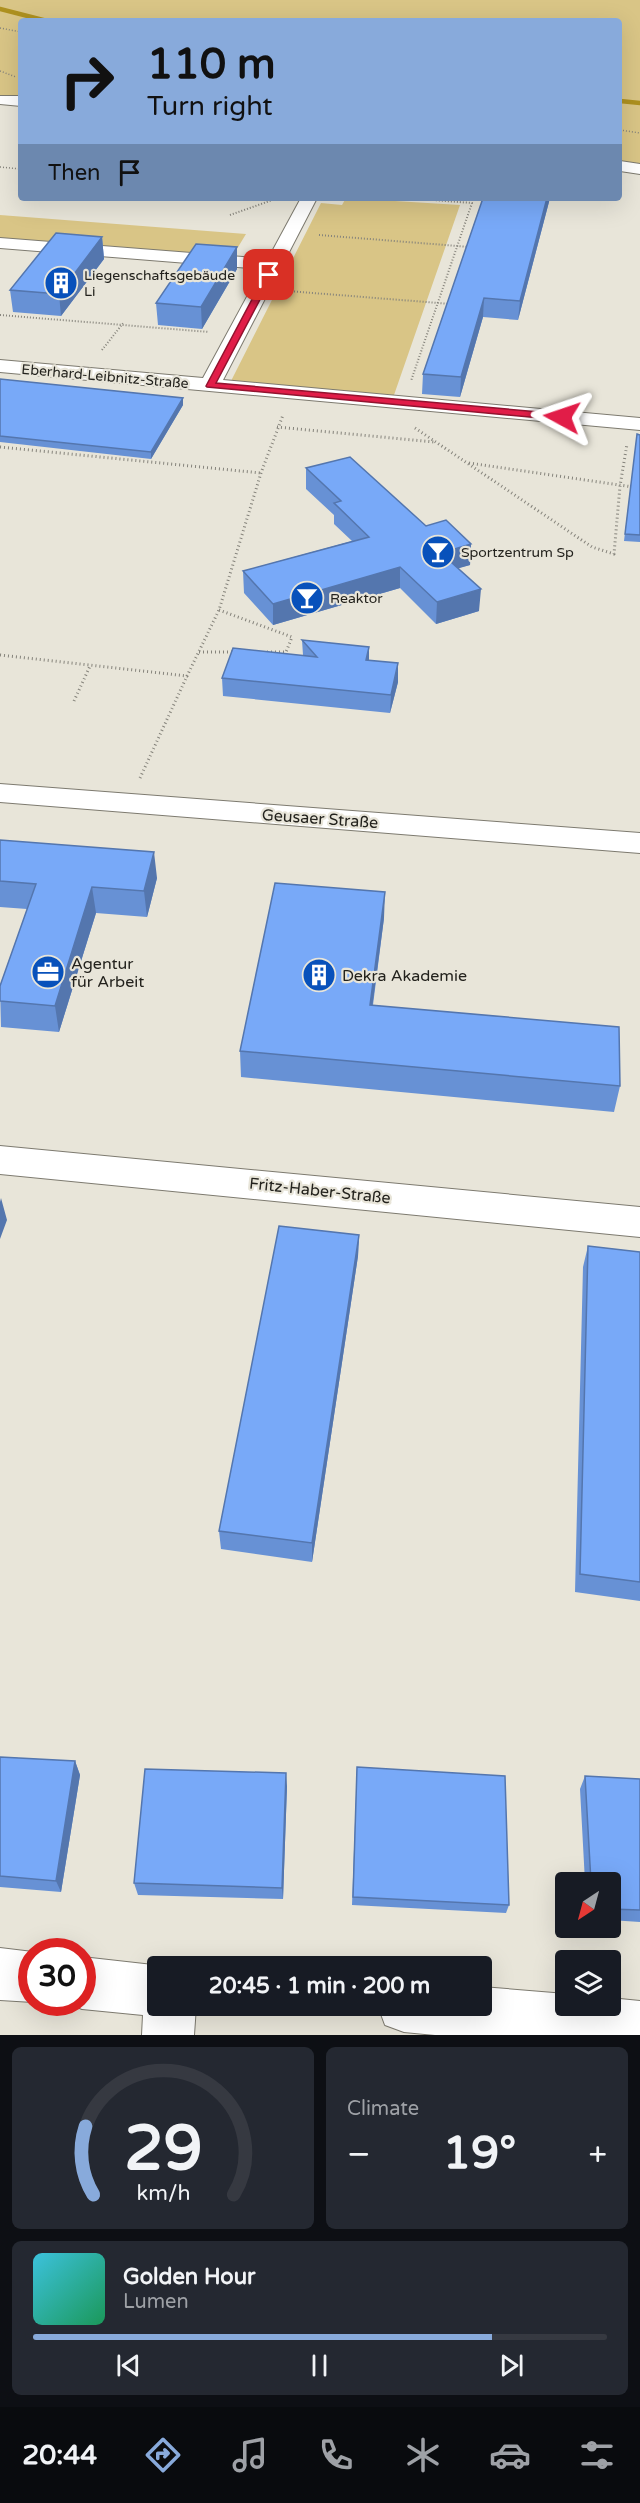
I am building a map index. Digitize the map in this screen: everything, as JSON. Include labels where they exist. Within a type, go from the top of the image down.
[{"type":"street","points":[[1,102],[18,101]]},
{"type":"street","points":[[622,166],[640,169]]},
{"type":"street","points":[[210,386],[307,201]]},
{"type":"street","points":[[0,243],[274,265]]},
{"type":"street","name":"Eberhard-Leibnitz-Straße","points":[[0,366],[635,423]]},
{"type":"street","name":"Geusaer Straße","points":[[0,793],[640,843]]},
{"type":"street","name":"Fritz-Haber-Straße","points":[[0,1160],[640,1222]]},
{"type":"street","points":[[0,1974],[18,1976]]},
{"type":"street","points":[[96,1984],[147,1990]]},
{"type":"street","points":[[492,2014],[640,2027]]},
{"type":"street","points":[[168,2035],[169,2016]]},
{"type":"path","points":[[0,28],[18,31]]},
{"type":"path","points":[[0,72],[18,77]]},
{"type":"path","points":[[622,130],[640,133]]},
{"type":"path","points":[[0,167],[18,169]]},
{"type":"path","points":[[230,215],[270,201]]},
{"type":"path","points":[[446,201],[472,203],[438,303],[396,402],[386,408],[592,547],[614,554],[620,486],[635,423]]},
{"type":"path","points":[[290,233],[470,247]]},
{"type":"path","points":[[262,288],[451,304]]},
{"type":"path","points":[[0,315],[123,323],[212,333]]},
{"type":"path","points":[[102,350],[123,323]]},
{"type":"path","points":[[128,803],[219,610],[261,473],[277,427],[293,393]]},
{"type":"path","points":[[277,427],[435,442]]},
{"type":"path","points":[[0,447],[261,473]]},
{"type":"path","points":[[467,463],[640,488]]},
{"type":"path","points":[[219,610],[292,637],[286,652],[265,652]]},
{"type":"path","points":[[199,652],[243,652]]},
{"type":"path","points":[[0,655],[187,676]]},
{"type":"path","points":[[74,701],[90,666]]},
{"type":"shaded area","points":[[0,0],[640,0],[640,164],[622,161],[622,18],[18,18],[18,98],[0,97]]},
{"type":"shaded area","points":[[344,201],[395,201],[460,205],[394,395],[231,381],[321,203],[342,205]]},
{"type":"shaded area","points":[[0,215],[246,234],[232,257],[0,239]]},
{"type":"building","points":[[482,201],[546,201],[520,301],[484,298],[461,377],[423,374]]},
{"type":"building","points":[[56,233],[102,237],[59,294],[10,290]]},
{"type":"building","points":[[196,244],[237,247],[201,307],[156,303]]},
{"type":"building","points":[[0,379],[183,398],[151,452],[0,436]]},
{"type":"building","points":[[637,434],[640,435],[640,535],[625,534]]},
{"type":"building","points":[[350,457],[426,526],[446,520],[471,544],[441,553],[481,589],[437,602],[400,567],[273,604],[243,571],[369,537],[334,503],[341,501],[306,468]]},
{"type":"building","points":[[302,640],[369,647],[366,660],[398,663],[391,695],[222,678],[233,648],[317,657]]},
{"type":"building","name":"Agentur für Arbeit","points":[[0,840],[154,852],[144,891],[92,887],[55,1006],[0,1001],[0,986],[36,884],[0,881]]},
{"type":"building","name":"Dekra Akademie","points":[[275,883],[385,892],[370,1005],[619,1027],[620,1086],[240,1051]]},
{"type":"building","points":[[279,1226],[359,1235],[312,1543],[219,1531]]},
{"type":"building","points":[[588,1246],[640,1252],[640,1582],[580,1574]]},
{"type":"building","points":[[0,1757],[75,1761],[56,1881],[0,1876]]},
{"type":"building","points":[[357,1767],[505,1776],[509,1905],[353,1897]]},
{"type":"building","points":[[145,1769],[286,1773],[282,1888],[134,1883]]},
{"type":"building","points":[[585,1776],[640,1779],[640,1910],[621,1909],[621,1872],[590,1872]]},
{"type":"waterway","points":[[0,9],[35,18]]},
{"type":"waterway","points":[[622,101],[640,103]]},
{"type":"place","name":"Liegenschaftsgebäude Li","points":[[61,283]]},
{"type":"place","name":"Sportzentrum Sp","points":[[438,552]]},
{"type":"place","name":"Reaktor","points":[[307,598]]},
{"type":"place","name":"Agentur für Arbeit","points":[[48,972]]},
{"type":"place","name":"Dekra Akademie","points":[[319,975]]},
{"type":"route","points":[[269,275],[210,386],[562,417]]}]
